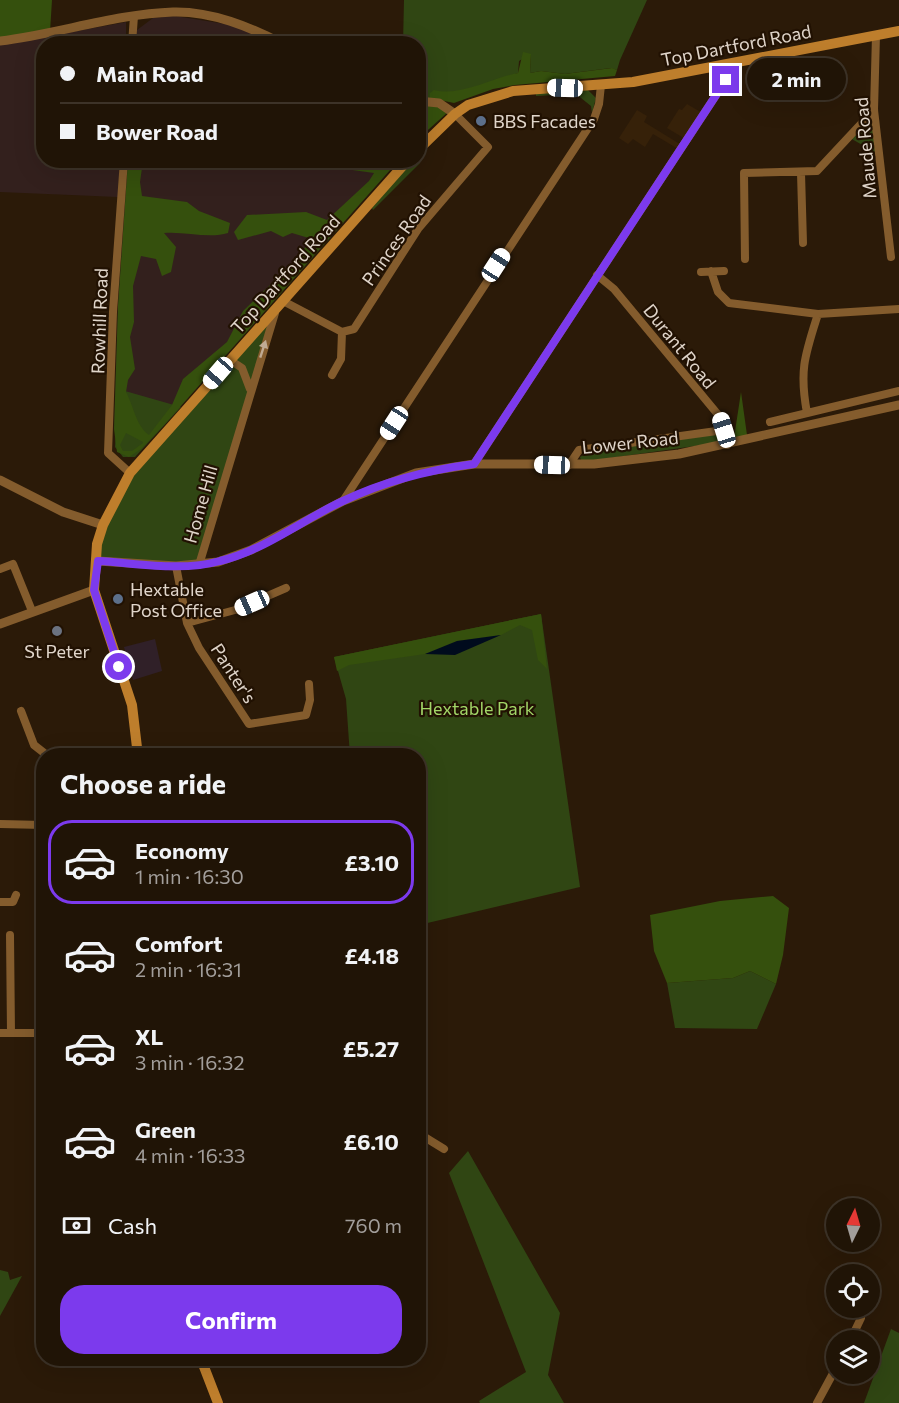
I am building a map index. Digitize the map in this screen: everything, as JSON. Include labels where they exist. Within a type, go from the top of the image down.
[{"type":"main road","name":"Top Dartford Road","points":[[426,142],[455,114],[484,98],[513,91],[633,82],[899,31]]},
{"type":"main road","name":"Top Dartford Road","points":[[94,590],[98,561],[97,544],[103,525],[130,473],[401,168]]},
{"type":"main road","points":[[94,590],[132,705],[137,748]]},
{"type":"main road","points":[[204,1366],[218,1403]]},
{"type":"street","points":[[0,40],[134,16],[175,12],[238,22],[267,36]]},
{"type":"street","points":[[133,36],[134,16]]},
{"type":"street","name":"Maude Road","points":[[876,35],[874,110],[891,257]]},
{"type":"street","points":[[474,464],[726,80],[727,65]]},
{"type":"street","points":[[343,501],[594,119],[599,104],[601,85]]},
{"type":"street","points":[[426,102],[439,103],[455,114]]},
{"type":"street","points":[[745,259],[744,173],[817,171],[874,110]]},
{"type":"street","name":"Princes Road","points":[[342,332],[354,329],[418,229],[488,147],[455,114]]},
{"type":"street","name":"Rowhill Road","points":[[123,168],[113,312],[108,453],[130,473]]},
{"type":"street","points":[[801,173],[802,243]]},
{"type":"street","points":[[711,271],[718,292],[729,303],[818,314],[899,309]]},
{"type":"street","points":[[701,272],[724,271]]},
{"type":"street","name":"Durant Road","points":[[597,275],[614,289],[720,417],[727,445]]},
{"type":"street","points":[[279,305],[342,332],[340,359],[332,375]]},
{"type":"street","name":"Home Hill","points":[[98,561],[176,566],[199,565],[250,389],[279,305]]},
{"type":"street","points":[[807,413],[801,382],[803,360],[818,314]]},
{"type":"street","points":[[230,360],[242,368],[250,389]]},
{"type":"street","points":[[770,422],[899,391]]},
{"type":"street","name":"Lower Road","points":[[199,565],[218,562],[251,550],[343,501],[416,473],[474,464],[569,465],[679,453],[727,445],[899,405]]},
{"type":"street","points":[[569,465],[579,450],[724,430]]},
{"type":"street","points":[[0,480],[63,512],[103,525]]},
{"type":"street","points":[[0,568],[13,564],[32,611]]},
{"type":"street","name":"Panter's","points":[[176,566],[187,623],[204,655],[249,724],[306,716],[310,700],[309,684]]},
{"type":"street","name":"Panter's","points":[[187,623],[235,610],[286,588]]},
{"type":"street","points":[[0,624],[94,590]]},
{"type":"street","points":[[21,711],[32,728],[34,746],[37,748]]},
{"type":"street","points":[[0,824],[36,825]]},
{"type":"street","points":[[0,902],[13,902],[16,895]]},
{"type":"street","points":[[10,935],[11,1033]]},
{"type":"street","points":[[0,1033],[36,1033]]},
{"type":"street","points":[[426,1138],[444,1149]]},
{"type":"street","points":[[855,1330],[861,1318]]},
{"type":"street","points":[[817,1403],[827,1384]]},
{"type":"shaded area","points":[[175,16],[238,26],[260,36],[137,36],[137,30],[153,18]]},
{"type":"shaded area","points":[[126,22],[125,36],[49,36]]},
{"type":"shaded area","points":[[36,38],[36,168],[120,168],[118,197],[0,192],[0,45]]},
{"type":"shaded area","points":[[687,104],[704,114],[687,140],[667,128],[679,109],[682,110]]},
{"type":"shaded area","points":[[637,110],[647,116],[644,122],[683,146],[680,150],[653,134],[645,147],[633,139],[628,144],[619,138]]},
{"type":"shaded area","points":[[128,168],[392,168],[164,425],[114,429],[118,306]]},
{"type":"shaded area","points":[[155,639],[162,671],[133,680],[124,647]]},
{"type":"green space","points":[[0,0],[52,0],[50,32],[0,40]]},
{"type":"green space","points":[[404,0],[647,0],[617,70],[611,68],[565,74],[541,71],[530,73],[531,54],[519,61],[518,73],[466,90],[444,93],[429,102],[426,102],[426,36],[403,36]]},
{"type":"green space","points":[[523,52],[531,54],[530,73],[541,71],[565,74],[612,68],[617,70],[615,76],[493,89],[454,103],[430,98],[430,93],[434,90],[465,89],[518,73]]},
{"type":"green space","points":[[587,89],[596,98],[592,113],[591,106],[576,94],[536,96],[536,92]]},
{"type":"green space","points":[[426,105],[437,106],[448,112],[426,132]]},
{"type":"green space","points":[[874,110],[880,155],[850,138]]},
{"type":"green space","points":[[128,168],[142,168],[140,182],[142,196],[187,202],[199,211],[230,223],[228,233],[221,235],[164,233],[176,247],[171,272],[162,276],[156,259],[141,256],[133,286],[134,322],[130,337],[135,369],[128,380],[126,392],[138,421],[149,435],[172,405],[183,379],[227,342],[243,311],[291,265],[312,239],[292,233],[283,237],[271,231],[238,240],[234,232],[247,215],[306,212],[327,220],[369,181],[374,173],[338,168],[392,168],[141,449],[129,457],[117,452],[114,429],[118,306]],"holes":[[[126,433],[143,443],[132,451],[123,451],[120,445]]]},
{"type":"green space","points":[[403,168],[415,168],[373,210],[372,208]]},
{"type":"green space","points":[[276,309],[199,564],[98,561],[103,525],[124,483]]},
{"type":"green space","points":[[118,389],[181,407],[135,457],[123,457],[115,447]]},
{"type":"green space","points":[[741,392],[747,435],[734,438]]},
{"type":"green space","points":[[719,434],[718,441],[709,444],[596,460],[581,460],[580,457],[589,452]]},
{"type":"green space","name":"Hextable Park","points":[[541,614],[580,887],[426,923],[426,748],[349,748],[346,699],[334,657]]},
{"type":"green space","points":[[541,614],[547,669],[538,660],[532,630],[520,625],[501,635],[457,641],[425,654],[349,665],[337,671],[334,657]]},
{"type":"green space","points":[[773,896],[789,908],[783,955],[776,984],[750,971],[733,978],[667,983],[654,951],[650,915],[720,901]]},
{"type":"green space","points":[[750,971],[776,984],[757,1029],[675,1028],[667,983],[733,978]]},
{"type":"green space","points":[[468,1151],[560,1313],[548,1375],[564,1403],[480,1403],[479,1401],[526,1372],[449,1173]]},
{"type":"green space","points":[[0,1270],[8,1272],[10,1280],[22,1276],[0,1316]]},
{"type":"green space","points":[[891,1329],[899,1333],[899,1403],[864,1403],[871,1384],[880,1384],[880,1359]]},
{"type":"water","points":[[501,635],[455,655],[425,654],[457,641]]},
{"type":"place","name":"BBS Facades","points":[[481,121]]},
{"type":"place","name":"Hextable Post Office","points":[[118,599]]},
{"type":"place","name":"St Peter","points":[[57,631]]},
{"type":"route","points":[[119,667],[94,590],[98,561],[176,566],[218,562],[251,550],[343,501],[392,481],[416,473],[474,464],[479,453],[726,80]]}]
